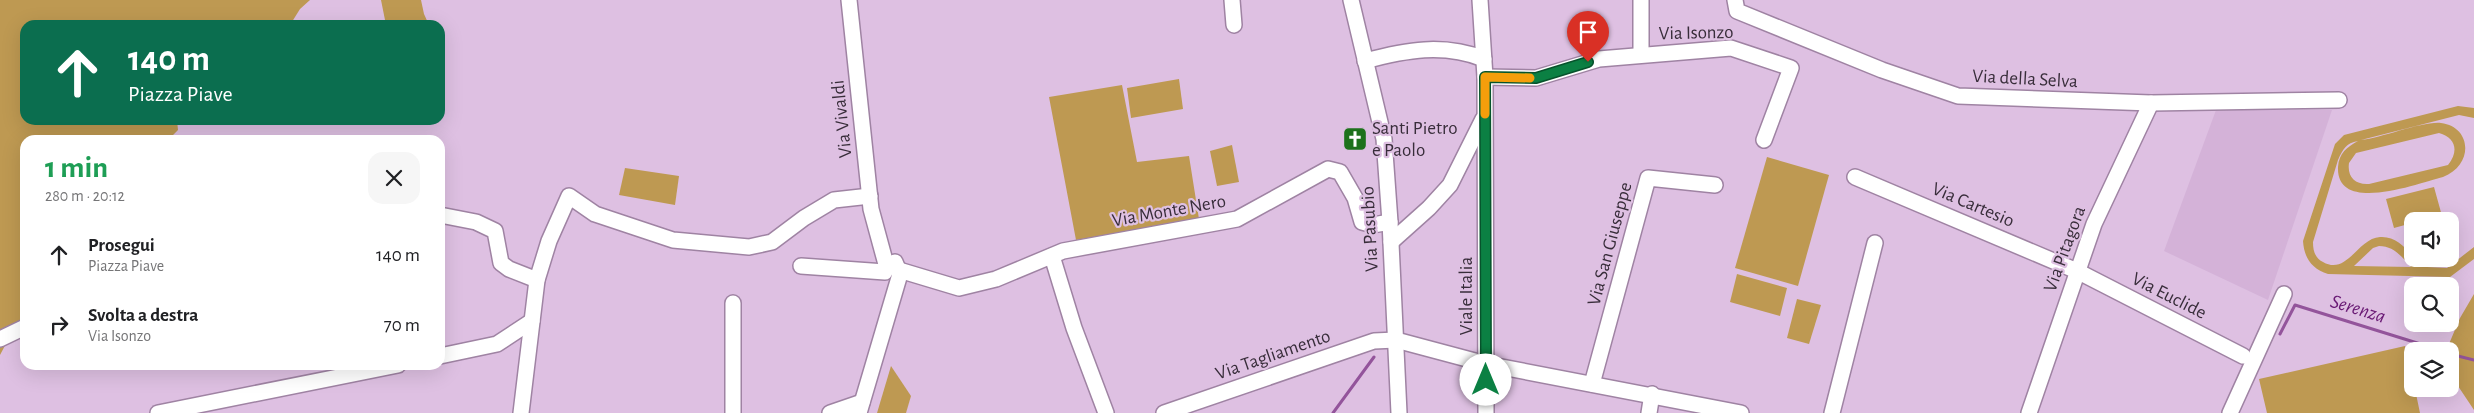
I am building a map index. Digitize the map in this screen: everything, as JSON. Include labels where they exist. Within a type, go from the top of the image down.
[{"type":"street","name":"Via Vivaldi","points":[[849,0],[870,196],[878,232],[893,273]]},
{"type":"street","points":[[1232,0],[1234,25]]},
{"type":"street","name":"Via Pasubio","points":[[1352,0],[1384,139],[1399,413]]},
{"type":"street","name":"Viale Italia","points":[[1480,0],[1485,77],[1486,413]]},
{"type":"street","name":"Via Isonzo","points":[[1641,0],[1641,54]]},
{"type":"street","name":"Via della Selva","points":[[1735,0],[1737,11],[1882,70],[1958,96],[2151,103],[2339,100]]},
{"type":"street","points":[[1365,60],[1426,48],[1469,53],[1484,59]]},
{"type":"street","name":"Via Isonzo","points":[[1485,77],[1536,78],[1599,59],[1731,48],[1791,68],[1764,140]]},
{"type":"street","name":"Via Pitagora","points":[[2029,413],[2077,271],[2104,200],[2151,103]]},
{"type":"street","points":[[1391,242],[1429,208],[1450,185],[1485,114]]},
{"type":"street","name":"Via Monte Nero","points":[[801,266],[918,275],[959,288],[996,279],[1063,251],[1237,220],[1328,169],[1340,172],[1354,198],[1362,222],[1373,225],[1390,222]]},
{"type":"street","name":"Via Cartesio","points":[[1855,177],[2077,271]]},
{"type":"street","name":"Via San Giuseppe","points":[[1592,384],[1648,178],[1715,185]]},
{"type":"street","points":[[521,413],[537,280],[548,240],[569,196],[595,214],[674,240],[749,247],[772,242],[834,200],[870,196]]},
{"type":"street","points":[[445,216],[476,222],[495,230],[501,263],[509,269],[537,280]]},
{"type":"street","points":[[1832,413],[1875,243]]},
{"type":"street","points":[[1052,256],[1074,328],[1106,413]]},
{"type":"street","name":"Via Euclide","points":[[2077,271],[2243,356]]},
{"type":"street","points":[[830,413],[861,407],[884,321],[893,273]]},
{"type":"street","points":[[2230,413],[2284,294]]},
{"type":"street","points":[[733,413],[734,302]]},
{"type":"street","points":[[445,355],[497,344],[532,321]]},
{"type":"street","points":[[0,340],[20,330]]},
{"type":"street","points":[[1396,340],[1486,364],[1652,394],[1742,413]]},
{"type":"street","name":"Via Tagliamento","points":[[1164,413],[1374,342],[1396,340]]},
{"type":"street","points":[[158,413],[373,370]]},
{"type":"street","points":[[1649,413],[1652,394]]},
{"type":"shaded area","points":[[0,0],[310,0],[300,9],[293,20],[20,20],[20,125],[178,125],[178,130],[173,135],[20,135],[20,329],[8,340],[0,355]]},
{"type":"shaded area","points":[[381,0],[421,0],[427,20],[385,20]]},
{"type":"shaded area","points":[[1179,79],[1183,109],[1131,118],[1127,88]]},
{"type":"shaded area","points":[[1122,85],[1137,162],[1189,156],[1199,219],[1076,240],[1049,97]]},
{"type":"shaded area","points":[[2458,106],[2474,108],[2474,118],[2459,115],[2361,140],[2433,123],[2451,126],[2459,131],[2463,139],[2465,147],[2464,156],[2460,164],[2453,171],[2443,177],[2381,192],[2364,193],[2350,190],[2341,181],[2338,167],[2344,151],[2358,141],[2348,145],[2343,150],[2338,160],[2313,242],[2316,256],[2323,262],[2331,265],[2346,261],[2365,243],[2380,237],[2390,238],[2404,247],[2404,259],[2393,250],[2379,246],[2373,248],[2354,266],[2459,267],[2459,259],[2474,247],[2474,259],[2450,277],[2328,274],[2313,266],[2305,253],[2303,241],[2335,144],[2344,135]],"holes":[[[2439,133],[2445,135],[2454,146],[2454,155],[2448,165],[2369,184],[2356,181],[2349,172],[2349,163],[2356,153]]]},
{"type":"shaded area","points":[[2216,110],[2332,110],[2268,300],[2164,251]]},
{"type":"shaded area","points":[[1232,145],[1239,182],[1217,186],[1210,151]]},
{"type":"shaded area","points":[[1767,157],[1829,175],[1798,286],[1735,268]]},
{"type":"shaded area","points":[[625,168],[679,176],[675,205],[619,195]]},
{"type":"shaded area","points":[[2434,187],[2441,212],[2404,212],[2404,225],[2394,228],[2386,199]]},
{"type":"shaded area","points":[[1737,274],[1787,288],[1780,316],[1730,302]]},
{"type":"shaded area","points":[[2474,294],[2474,410],[2459,388],[2459,342],[2450,342],[2454,332],[2459,332],[2460,318]]},
{"type":"shaded area","points":[[1797,299],[1821,305],[1809,344],[1787,338]]},
{"type":"shaded area","points":[[2404,346],[2404,397],[2417,397],[2420,413],[2267,413],[2259,379]]},
{"type":"shaded area","points":[[891,366],[911,396],[906,413],[877,413]]},
{"type":"waterway","name":"Serenza","points":[[2280,334],[2295,305],[2414,342]]},
{"type":"waterway","name":"Serenza","points":[[2459,356],[2474,360]]},
{"type":"waterway","name":"Serenza","points":[[1333,413],[1374,357]]},
{"type":"slow traffic","points":[[1485,114],[1485,77],[1530,78]]},
{"type":"place","name":"Santi Pietro e Paolo","points":[[1355,139]]},
{"type":"route","points":[[1486,380],[1485,77],[1536,78],[1588,62]]}]
